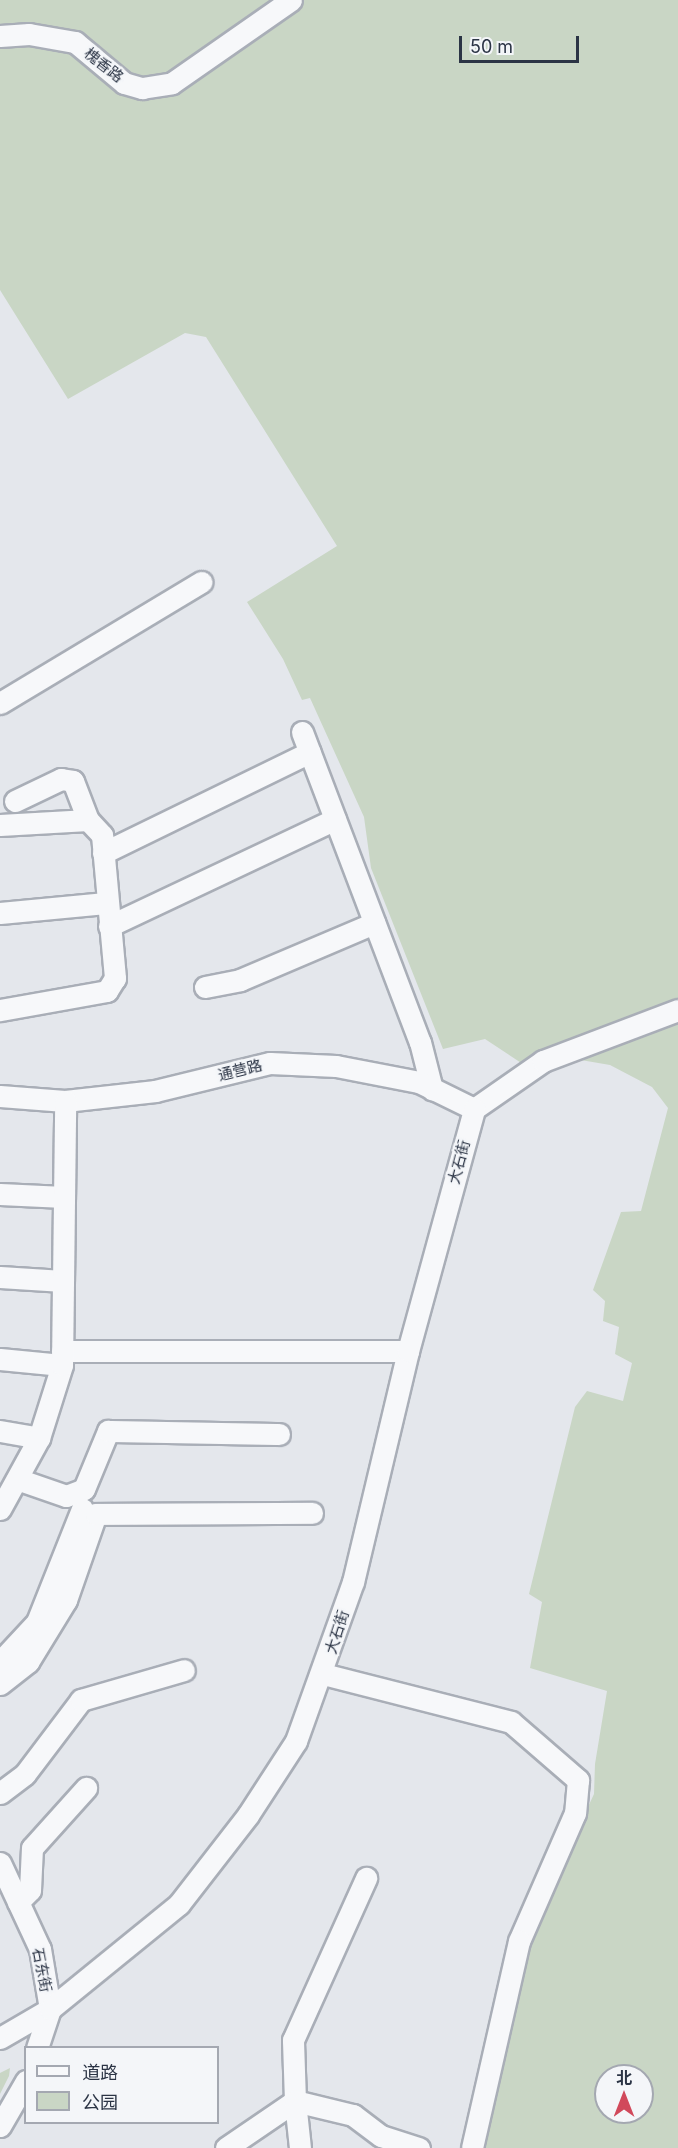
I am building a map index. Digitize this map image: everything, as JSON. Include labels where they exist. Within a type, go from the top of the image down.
[{"type":"street","name":"槐香路","points":[[0,36],[30,34],[75,42],[124,82],[142,88],[172,82],[291,0]]},
{"type":"street","points":[[3,696],[201,582]]},
{"type":"street","points":[[302,732],[420,1042],[432,1089]]},
{"type":"street","points":[[103,853],[309,752]]},
{"type":"street","points":[[0,1010],[107,991],[115,978],[106,903],[102,835],[88,820],[73,781],[61,779],[15,801]]},
{"type":"street","points":[[109,926],[335,819]]},
{"type":"street","points":[[0,825],[88,820]]},
{"type":"street","points":[[0,913],[106,903]]},
{"type":"street","points":[[205,987],[240,980],[374,922]]},
{"type":"street","points":[[474,1109],[543,1061],[678,1010]]},
{"type":"street","name":"通营路","points":[[0,1096],[65,1101],[155,1091],[270,1063],[336,1066],[419,1082],[474,1109]]},
{"type":"street","points":[[0,1509],[39,1438],[62,1358],[65,1101]]},
{"type":"street","name":"大石街","points":[[0,2038],[50,2009],[179,1904],[248,1815],[296,1741],[323,1674],[353,1582],[408,1351],[474,1109]]},
{"type":"street","points":[[0,1194],[64,1197]]},
{"type":"street","points":[[0,1277],[63,1281]]},
{"type":"street","points":[[0,1359],[408,1351]]},
{"type":"street","points":[[0,1431],[39,1438]]},
{"type":"street","points":[[17,1479],[66,1496],[84,1489],[108,1431],[279,1434]]},
{"type":"street","points":[[0,1662],[37,1622],[82,1509]]},
{"type":"street","points":[[0,1684],[28,1662],[66,1600],[96,1514],[312,1513]]},
{"type":"street","points":[[0,1793],[25,1774],[81,1700],[184,1670]]},
{"type":"street","points":[[323,1674],[511,1722],[578,1780],[575,1813],[519,1941],[472,2148]]},
{"type":"street","points":[[18,1902],[30,1890],[32,1848],[86,1788]]},
{"type":"street","name":"石东街","points":[[0,1863],[40,1949],[50,2009],[37,2046]]},
{"type":"street","points":[[300,2148],[295,2101],[293,2040],[366,1878]]},
{"type":"street","points":[[0,2126],[24,2084]]},
{"type":"street","points":[[226,2148],[295,2101],[353,2115],[381,2136],[418,2148]]},
{"type":"green space","points":[[0,0],[678,0],[678,2148],[478,2148],[530,1932],[594,1794],[595,1764],[607,1691],[530,1668],[542,1602],[529,1594],[575,1407],[587,1391],[623,1401],[632,1363],[615,1354],[619,1327],[603,1321],[605,1301],[593,1290],[621,1212],[641,1211],[668,1108],[652,1087],[610,1065],[575,1059],[538,1074],[485,1039],[443,1049],[371,868],[364,817],[310,698],[302,700],[283,659],[247,602],[337,546],[206,337],[185,333],[68,399],[0,290]]},
{"type":"green space","points":[[10,2068],[9,2076],[0,2094],[0,2073]]}]
